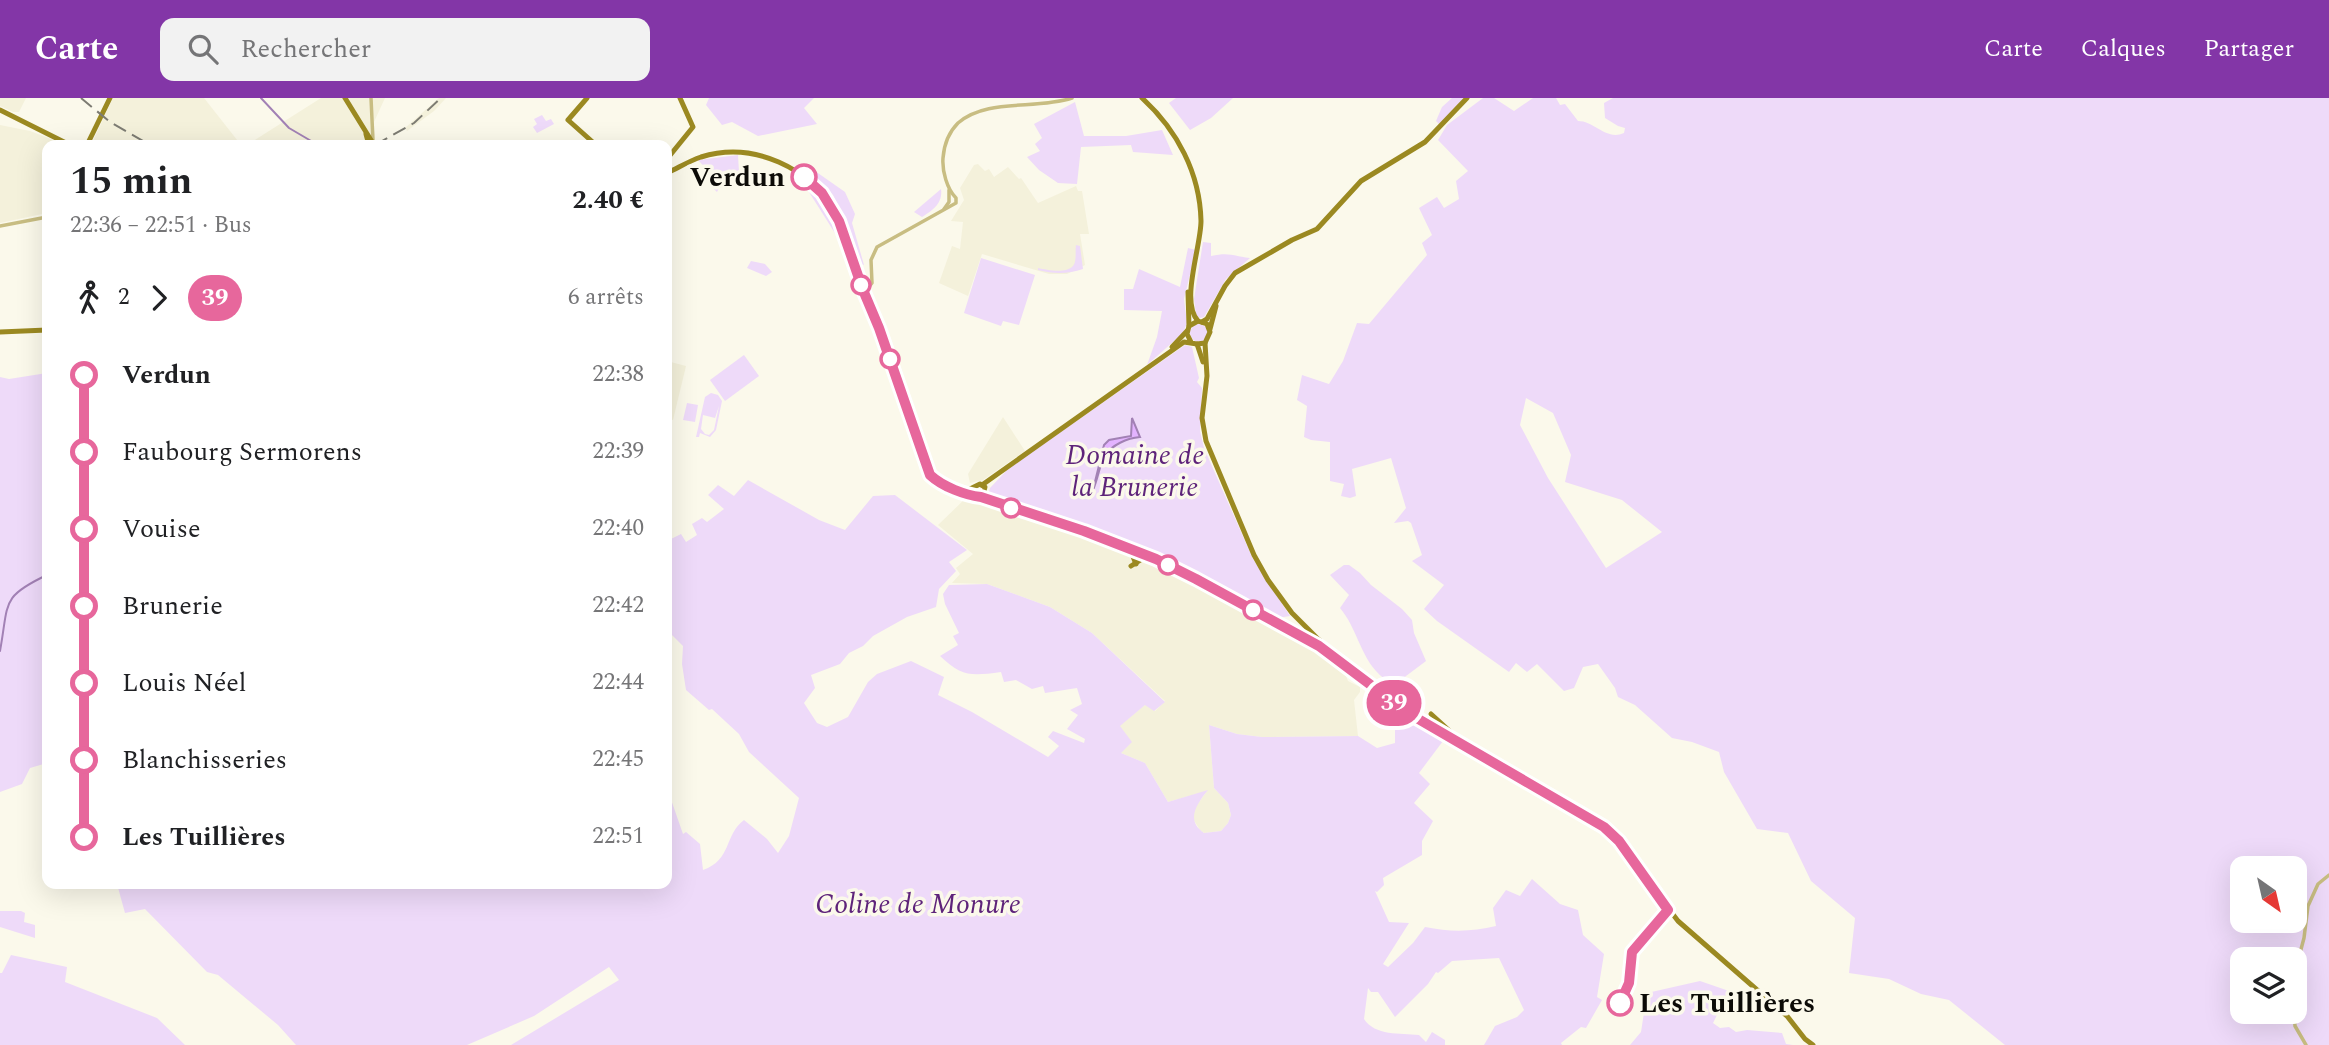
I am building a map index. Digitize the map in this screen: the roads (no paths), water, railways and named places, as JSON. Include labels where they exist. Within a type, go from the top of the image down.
[{"type":"main road","points":[[85,140],[110,98]]},
{"type":"main road","points":[[345,98],[370,140]]},
{"type":"main road","points":[[587,98],[568,120],[590,140]]},
{"type":"main road","points":[[672,153],[692,127],[680,98]]},
{"type":"main road","points":[[1142,98],[1175,136],[1194,176],[1201,222],[1191,301],[1192,313],[1210,329]]},
{"type":"main road","points":[[1154,363],[1188,329],[1208,317],[1230,279],[1247,265],[1317,229],[1361,181],[1425,142],[1467,98]]},
{"type":"main road","points":[[0,110],[60,140]]},
{"type":"main road","points":[[18,120],[72,140]]},
{"type":"main road","points":[[672,170],[702,157],[729,152],[770,158],[794,170],[816,187],[833,208],[847,242],[932,475],[940,483],[961,492],[983,491],[998,474],[1184,342],[1205,342],[1210,336],[1222,290]]},
{"type":"main road","points":[[1196,265],[1187,300],[1188,329],[1200,351],[1206,382]]},
{"type":"main road","points":[[0,332],[42,330]]},
{"type":"main road","points":[[1205,342],[1208,371],[1202,418],[1206,441],[1250,546],[1277,594],[1318,639],[1354,671]]},
{"type":"main road","points":[[973,492],[976,485],[992,502],[1137,551],[1196,579],[1319,646],[1408,713],[1487,758]]},
{"type":"main road","points":[[1084,531],[1130,552],[1135,564]]},
{"type":"main road","points":[[1108,542],[1137,551]]},
{"type":"main road","points":[[1135,564],[1137,551]]},
{"type":"main road","points":[[1135,564],[1147,556]]},
{"type":"main road","points":[[1318,639],[1393,699],[1611,833],[1674,917],[1787,1016],[1813,1045]]},
{"type":"main road","points":[[1432,714],[1460,741]]},
{"type":"street","points":[[371,98],[372,140]]},
{"type":"street","points":[[865,289],[872,283],[871,260],[877,247],[943,211],[951,200],[943,169],[943,152],[950,133],[964,117],[978,108],[990,105],[1057,102],[1072,98]]},
{"type":"street","points":[[0,226],[42,217]]},
{"type":"street","points":[[2302,947],[2308,906],[2318,884],[2329,875]]},
{"type":"street","points":[[2295,1024],[2306,1045]]},
{"type":"waterway","points":[[261,98],[289,128],[309,140]]},
{"type":"waterway","points":[[0,651],[9,603],[21,589],[42,578]]},
{"type":"railway","points":[[81,98],[110,122],[141,140]]},
{"type":"railway","points":[[384,140],[414,123],[441,98]]},
{"type":"place","name":"Verdun","points":[[804,177]]},
{"type":"place","name":"Les Tuillières","points":[[1620,1003]]},
{"type":"park label","name":"Domaine de la Brunerie","points":[[1135,471]]},
{"type":"park label","name":"Coline de Monure","points":[[918,904]]}]
